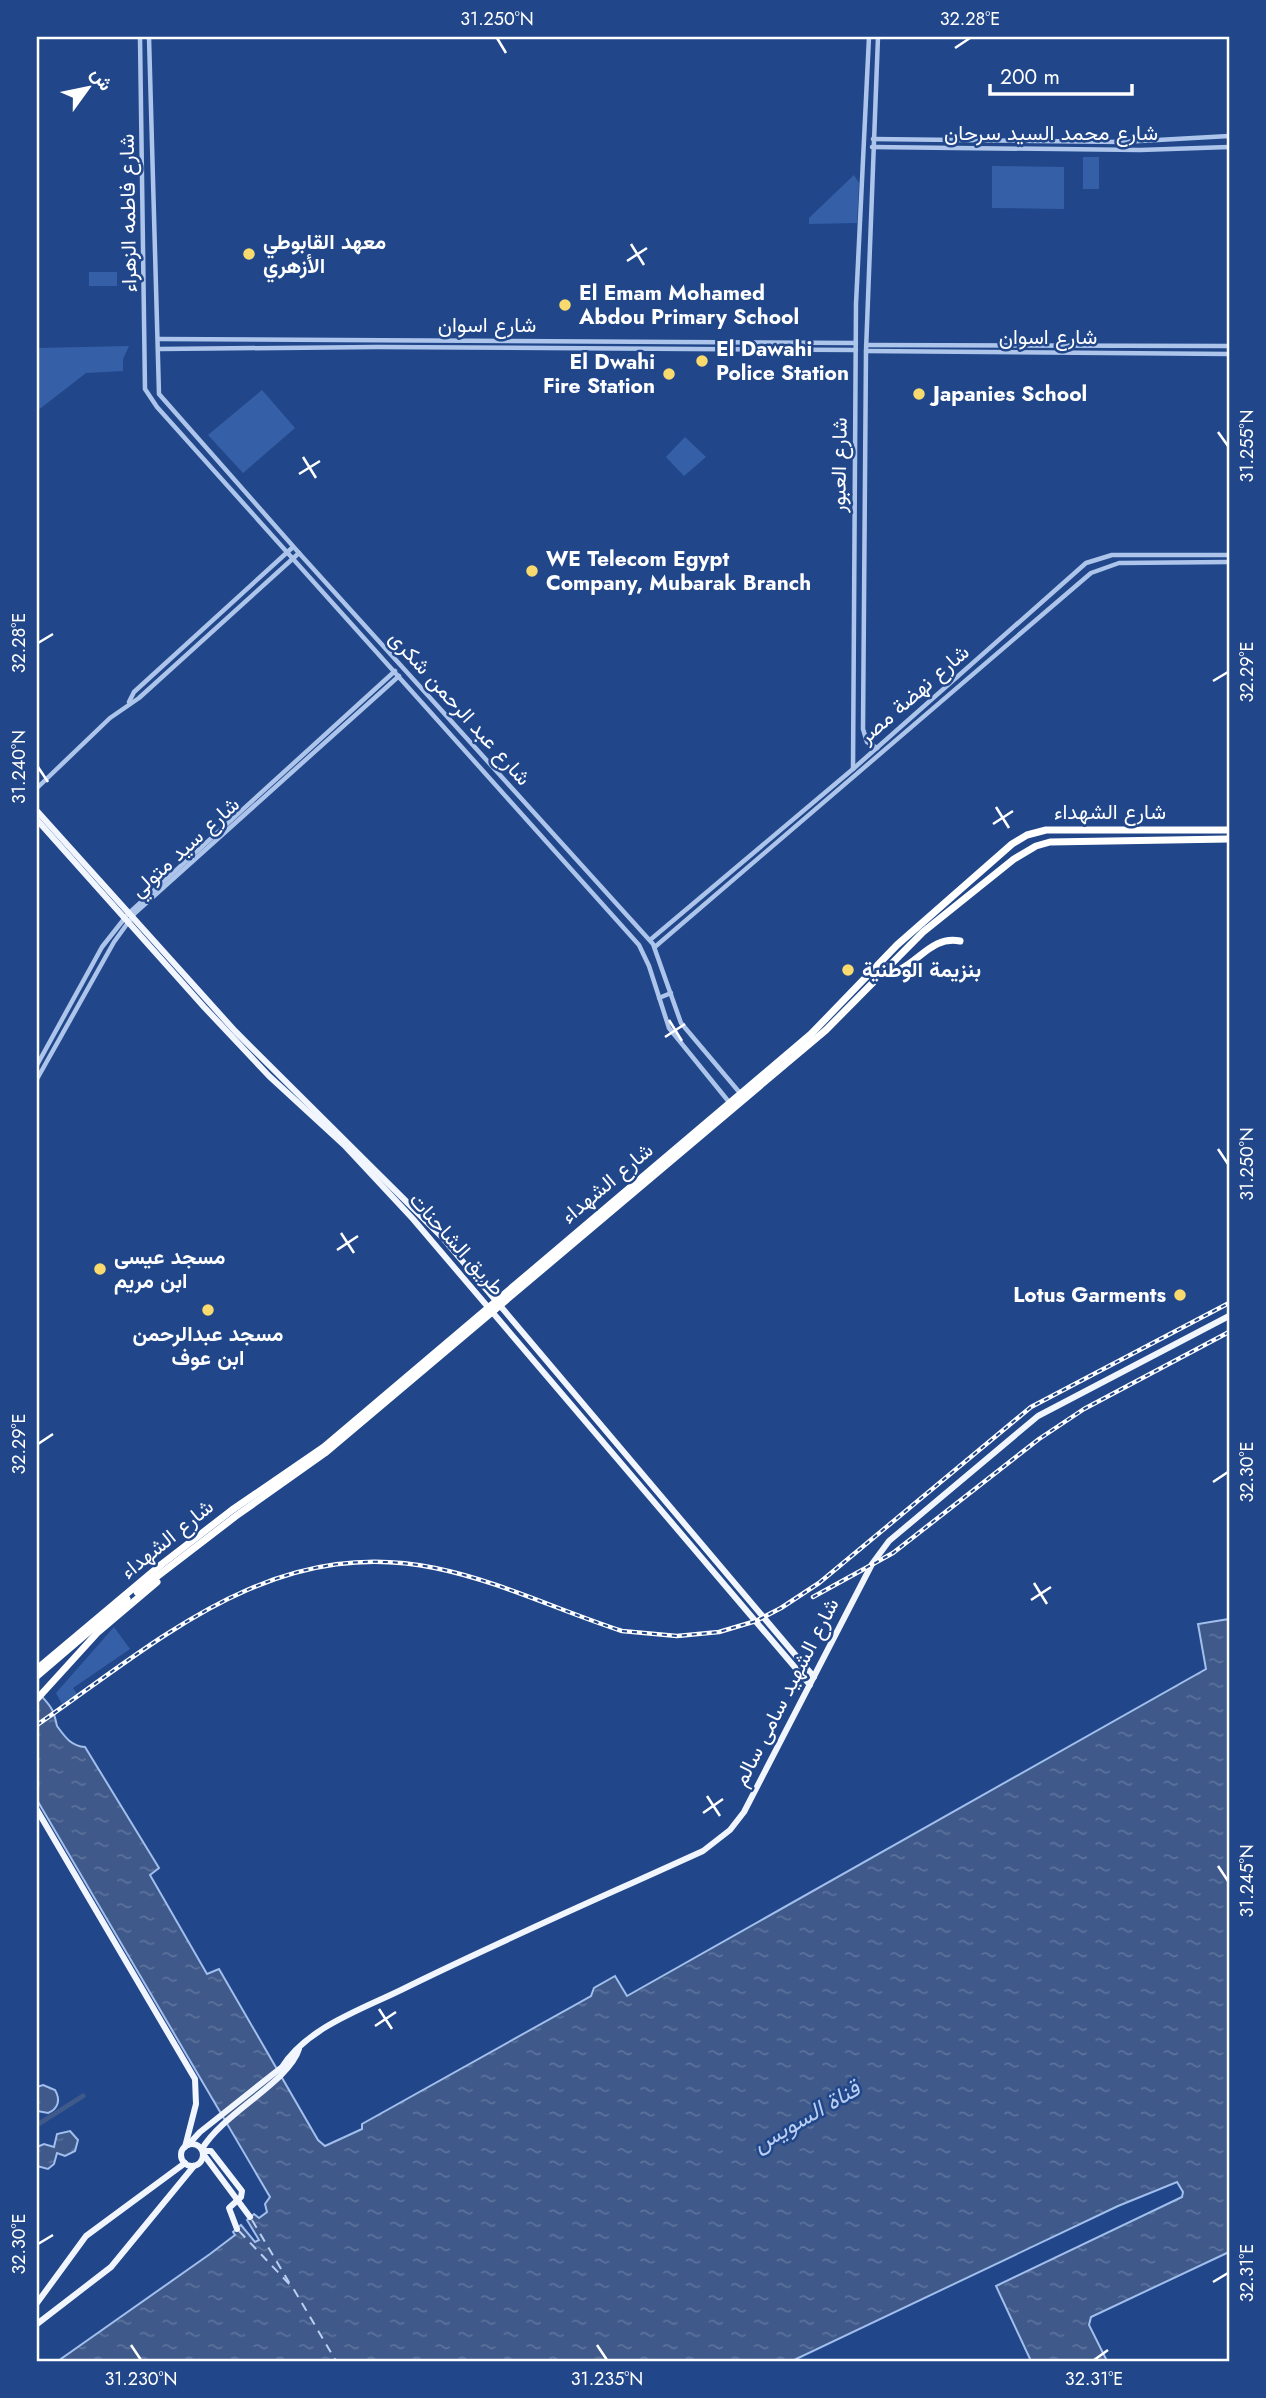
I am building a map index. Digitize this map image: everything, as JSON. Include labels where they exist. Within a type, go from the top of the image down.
[{"type":"highway","name":"شارع الشهداء","points":[[581,1231],[821,1025],[897,945],[1021,838],[1046,830],[1229,830]]},
{"type":"highway","points":[[1021,838],[1022,844],[1029,849]]},
{"type":"highway","name":"شارع الشهداء","points":[[37,1669],[232,1510],[324,1447],[826,1030],[923,932],[1014,859],[1029,849],[1050,842],[1229,839]]},
{"type":"highway","points":[[1004,851],[1013,853],[1014,859]]},
{"type":"highway","points":[[881,972],[898,972],[939,941],[960,941]]},
{"type":"highway","name":"شارع الشهداء","points":[[37,1676],[105,1614],[325,1453],[491,1307]]},
{"type":"highway","points":[[37,1699],[98,1632],[156,1583],[171,1566]]},
{"type":"main road","points":[[37,811],[61,843]]},
{"type":"main road","points":[[37,820],[61,843]]},
{"type":"main road","name":"طريق الشاحنات","points":[[61,843],[269,1076],[344,1145],[413,1219],[597,1433],[814,1677]]},
{"type":"main road","name":"طريق الشاحنات","points":[[128,918],[273,1070],[318,1111],[430,1224],[604,1427],[810,1685]]},
{"type":"main road","points":[[413,1219],[419,1213]]},
{"type":"main road","points":[[423,1231],[430,1224]]},
{"type":"main road","name":"شارع الشهيد سامى سالم","points":[[186,2146],[283,2069],[299,2049],[318,2032],[427,1977],[712,1845],[744,1812],[877,1556],[889,1541],[1038,1416],[1229,1316]]},
{"type":"main road","points":[[582,1415],[588,1408]]},
{"type":"main road","points":[[597,1433],[604,1427]]},
{"type":"main road","points":[[37,1810],[195,2079],[196,2104],[186,2146],[181,2154],[185,2163],[194,2166]]},
{"type":"main road","points":[[37,2324],[118,2260],[194,2166],[201,2162],[214,2125]]},
{"type":"main road","points":[[186,2146],[196,2144],[250,2217]]},
{"type":"main road","points":[[37,2303],[86,2236],[185,2163]]},
{"type":"main road","points":[[237,2229],[229,2208],[238,2200]]},
{"type":"street","name":"شارع فاطمه الزهراء","points":[[141,37],[145,389]]},
{"type":"street","name":"شارع فاطمه الزهراء","points":[[149,37],[155,298],[160,349]]},
{"type":"street","points":[[869,38],[878,38]]},
{"type":"street","name":"شارع العبور","points":[[853,769],[856,304],[869,38]]},
{"type":"street","name":"شارع العبور","points":[[877,748],[864,736],[863,683],[867,305],[878,38]]},
{"type":"street","points":[[868,55],[877,57]]},
{"type":"street","points":[[141,82],[150,82]]},
{"type":"street","name":"شارع محمد السيد سرحان","points":[[873,139],[1228,142]]},
{"type":"street","name":"شارع محمد السيد سرحان","points":[[872,146],[1080,150],[1228,142]]},
{"type":"street","points":[[145,278],[151,280],[155,277]]},
{"type":"street","points":[[858,278],[862,283],[869,280]]},
{"type":"street","points":[[146,298],[155,298]]},
{"type":"street","points":[[856,304],[860,302],[867,305]]},
{"type":"street","name":"شارع اسوان","points":[[159,339],[856,347]]},
{"type":"street","name":"شارع اسوان","points":[[866,348],[1229,346]]},
{"type":"street","name":"شارع اسوان","points":[[160,349],[856,347]]},
{"type":"street","name":"شارع اسوان","points":[[866,348],[1229,354]]},
{"type":"street","name":"شارع عبد الرحمن شكرى","points":[[160,349],[157,388],[176,414],[574,859],[656,946],[684,1028],[740,1093]]},
{"type":"street","name":"شارع عبد الرحمن شكرى","points":[[145,389],[173,425],[639,945],[647,958],[672,1034],[729,1102]]},
{"type":"street","points":[[173,425],[177,423],[176,414]]},
{"type":"street","points":[[184,437],[184,432],[190,430]]},
{"type":"street","points":[[856,464],[864,465]]},
{"type":"street","points":[[242,502],[249,497]]},
{"type":"street","points":[[129,703],[134,692],[293,547]]},
{"type":"street","points":[[37,788],[299,553]]},
{"type":"street","points":[[1156,555],[1159,557],[1158,562]]},
{"type":"street","points":[[1171,555],[1172,562]]},
{"type":"street","name":"شارع نهضة مصر","points":[[650,940],[853,769],[1080,567],[1106,556],[1229,555]]},
{"type":"street","name":"شارع نهضة مصر","points":[[656,946],[1086,576],[1111,564],[1229,562]]},
{"type":"street","points":[[332,602],[339,596]]},
{"type":"street","name":"شارع سيد متولي","points":[[37,1065],[102,947],[128,918],[395,671]]},
{"type":"street","name":"شارع سيد متولي","points":[[37,1079],[128,918],[399,676]]},
{"type":"street","points":[[854,683],[863,683]]},
{"type":"street","points":[[559,854],[565,848]]},
{"type":"street","points":[[568,864],[574,859]]},
{"type":"street","points":[[677,917],[682,923]]},
{"type":"street","points":[[659,998],[671,993]]},
{"type":"street","points":[[663,1011],[675,1008]]},
{"type":"street","points":[[720,1090],[730,1082]]},
{"type":"shaded area","points":[[1083,157],[1099,157],[1099,189],[1083,189]]},
{"type":"shaded area","points":[[992,166],[1064,167],[1064,209],[992,208]]},
{"type":"shaded area","points":[[854,175],[859,183],[857,223],[809,224],[809,218]]},
{"type":"shaded area","points":[[89,272],[117,272],[117,286],[89,286]]},
{"type":"shaded area","points":[[129,346],[123,359],[123,371],[86,373],[37,411],[37,348]]},
{"type":"shaded area","points":[[262,390],[295,428],[243,473],[208,435]]},
{"type":"shaded area","points":[[685,437],[706,457],[684,476],[666,457]]},
{"type":"shaded area","points":[[114,1627],[130,1649],[73,1688],[77,1694],[62,1704],[56,1693]]},
{"type":"water","name":"قناة السويس","points":[[1229,1619],[1229,2252],[1091,2317],[1089,2325],[1107,2361],[1031,2361],[996,2286],[1182,2197],[1183,2192],[1177,2182],[1118,2206],[792,2361],[58,2361],[210,2254],[235,2235],[233,2232],[241,2225],[255,2242],[259,2240],[247,2220],[254,2214],[259,2218],[267,2212],[265,2204],[270,2197],[37,1800],[37,1691],[51,1707],[57,1726],[66,1737],[72,1743],[85,1747],[159,1868],[150,1875],[207,1974],[219,1969],[318,2140],[325,2146],[362,2129],[362,2124],[591,1996],[594,1988],[615,1976],[627,1996],[1206,1669],[1198,1624]]},
{"type":"water","points":[[43,2085],[55,2090],[58,2097],[56,2107],[48,2113],[37,2111],[37,2087]]},
{"type":"water","points":[[70,2131],[78,2140],[75,2151],[65,2156],[57,2153],[54,2164],[48,2169],[37,2166],[37,2147],[44,2144],[54,2147],[57,2134]]},
{"type":"waterway","points":[[37,2125],[83,2096]]},
{"type":"ferry route","points":[[252,2220],[290,2284]]},
{"type":"ferry route","points":[[239,2231],[293,2288],[336,2361]]},
{"type":"railway","points":[[37,1725],[174,1629],[221,1602],[270,1581],[322,1567],[376,1562],[435,1568],[506,1588],[622,1631],[677,1636],[719,1632],[756,1621],[819,1583],[1031,1407],[1229,1303]]},
{"type":"railway","points":[[813,1597],[893,1553],[1039,1439],[1084,1409],[1229,1332]]},
{"type":"place","name":"معهد القابوطي الأزهري","points":[[249,254]]},
{"type":"place","name":"El Emam Mohamed Abdou Primary School","points":[[565,305]]},
{"type":"place","name":"El Dawahi Police Station","points":[[702,361]]},
{"type":"place","name":"El Dwahi Fire Station","points":[[669,374]]},
{"type":"place","name":"Japanies School","points":[[919,394]]},
{"type":"place","name":"WE Telecom Egypt Company, Mubarak Branch","points":[[532,571]]},
{"type":"place","name":"بنزيمة الوطنية","points":[[848,970]]},
{"type":"place","name":"مسجد عيسى ابن مريم","points":[[100,1269]]},
{"type":"place","name":"Lotus Garments","points":[[1180,1295]]},
{"type":"place","name":"مسجد عبدالرحمن ابن عوف","points":[[208,1310]]}]
